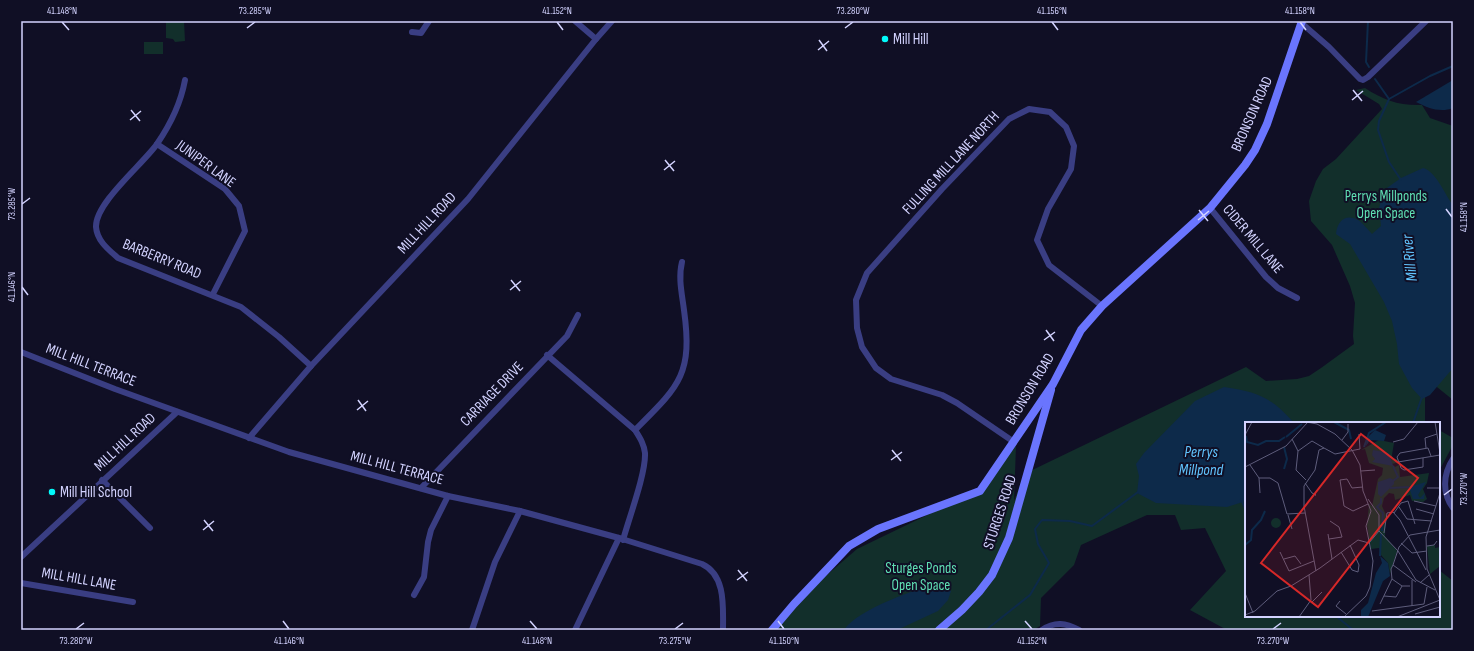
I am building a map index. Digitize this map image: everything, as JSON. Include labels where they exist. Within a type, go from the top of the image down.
[{"type":"main road","name":"BRONSON ROAD","points":[[772,630],[794,604],[849,546],[878,529],[980,491],[1053,384],[1081,330],[1102,306],[1210,208],[1232,182],[1255,150],[1280,88],[1301,22]]},
{"type":"main road","name":"STURGES ROAD","points":[[939,630],[962,610],[992,575],[1009,538],[1053,384]]},
{"type":"street","points":[[412,32],[421,33],[429,21]]},
{"type":"street","points":[[575,21],[596,38]]},
{"type":"street","name":"MILL HILL ROAD","points":[[249,438],[311,366],[468,199],[596,38],[612,21]]},
{"type":"street","points":[[1301,22],[1329,47],[1360,79],[1363,80],[1368,77],[1426,21]]},
{"type":"street","name":"BARBERRY ROAD","points":[[185,80],[182,97],[157,144],[103,205],[96,226],[102,244],[118,258],[242,306],[280,337],[311,366]]},
{"type":"street","name":"FULLING MILL LANE NORTH","points":[[1014,442],[952,400],[942,395],[891,379],[876,368],[862,347],[857,328],[856,300],[867,273],[1009,119],[1029,109],[1050,112],[1066,127],[1074,146],[1071,169],[1048,209],[1037,240],[1049,265],[1102,306]]},
{"type":"street","name":"JUNIPER LANE","points":[[157,144],[182,163],[225,189],[239,206],[245,231],[213,294]]},
{"type":"street","name":"CIDER MILL LANE","points":[[1210,208],[1266,276],[1278,288],[1297,298]]},
{"type":"street","points":[[635,430],[672,391],[680,378],[686,360],[688,338],[679,274],[682,262]]},
{"type":"street","name":"CARRIAGE DRIVE","points":[[421,488],[547,355],[567,336],[578,315]]},
{"type":"street","name":"MILL HILL TERRACE","points":[[21,352],[177,412],[290,452],[448,496],[520,511],[685,558],[713,570],[717,576],[720,590],[723,630]]},
{"type":"street","points":[[547,355],[635,430],[644,448],[645,461],[621,539],[575,630]]},
{"type":"street","name":"MILL HILL ROAD","points":[[21,557],[102,480],[177,412]]},
{"type":"street","points":[[1453,459],[1447,470],[1445,482],[1446,494],[1453,508]]},
{"type":"street","points":[[102,480],[150,528]]},
{"type":"street","points":[[414,595],[424,578],[428,542],[431,530],[448,496]]},
{"type":"street","points":[[472,630],[496,562],[520,511]]},
{"type":"street","name":"MILL HILL LANE","points":[[21,583],[133,602]]},
{"type":"street","points":[[1042,630],[1049,625],[1057,623],[1079,630]]},
{"type":"green space","points":[[166,21],[184,21],[185,41],[175,42],[173,39],[166,38]]},
{"type":"green space","points":[[144,42],[163,42],[163,54],[144,54]]},
{"type":"green space","name":"Perrys Millponds Open Space","points":[[1365,88],[1378,96],[1392,101],[1422,105],[1430,118],[1453,126],[1453,400],[1432,383],[1425,387],[1425,422],[1245,422],[1245,617],[1440,617],[1440,571],[1453,581],[1453,630],[1227,630],[1190,610],[1226,571],[1205,528],[1181,530],[1175,515],[1147,515],[1081,545],[1074,565],[1041,598],[1040,626],[1033,630],[776,630],[820,581],[857,549],[979,490],[1016,446],[1014,501],[1024,474],[1246,367],[1266,381],[1297,379],[1309,376],[1354,344],[1355,303],[1350,286],[1332,245],[1311,221],[1309,201],[1316,181],[1323,169],[1336,159],[1382,109],[1379,104],[1356,90]]},
{"type":"green space","points":[[1440,431],[1453,438],[1453,445],[1440,469]]},
{"type":"water","points":[[1453,80],[1453,108],[1439,110],[1416,102]]},
{"type":"water","points":[[1423,168],[1428,170],[1436,178],[1453,205],[1453,368],[1430,395],[1422,399],[1412,388],[1399,364],[1397,344],[1392,321],[1384,302],[1350,244],[1336,234],[1338,226],[1342,220],[1346,218],[1353,218],[1360,221],[1372,234],[1381,226],[1379,208],[1384,190],[1401,178]]},
{"type":"water","name":"Perrys Millpond","points":[[1224,387],[1246,391],[1263,397],[1271,402],[1293,422],[1245,422],[1245,501],[1227,507],[1156,503],[1137,493],[1139,476],[1136,464],[1144,453],[1195,401]]},
{"type":"water","points":[[944,581],[951,591],[948,600],[938,611],[897,630],[844,630],[851,622],[875,607],[905,594]]},
{"type":"waterway","points":[[1368,21],[1366,62],[1369,67]]},
{"type":"waterway","name":"Mill River","points":[[1401,180],[1389,162],[1378,130],[1379,121],[1389,99],[1430,76],[1453,66]]},
{"type":"waterway","points":[[1375,79],[1389,99]]},
{"type":"waterway","name":"Mill River","points":[[1413,422],[1422,397]]},
{"type":"waterway","name":"Mill River","points":[[986,630],[1030,595],[1049,563],[1038,544],[1035,529],[1042,520],[1070,521],[1092,526],[1138,492]]},
{"type":"waterway","points":[[1241,499],[1245,509]]},
{"type":"waterway","points":[[1337,617],[1353,630]]},
{"type":"place","name":"Mill Hill","points":[[885,39]]},
{"type":"place","name":"Mill Hill School","points":[[52,492]]},
{"type":"park label","name":"Sturges Ponds Open Space","points":[[921,576]]}]
